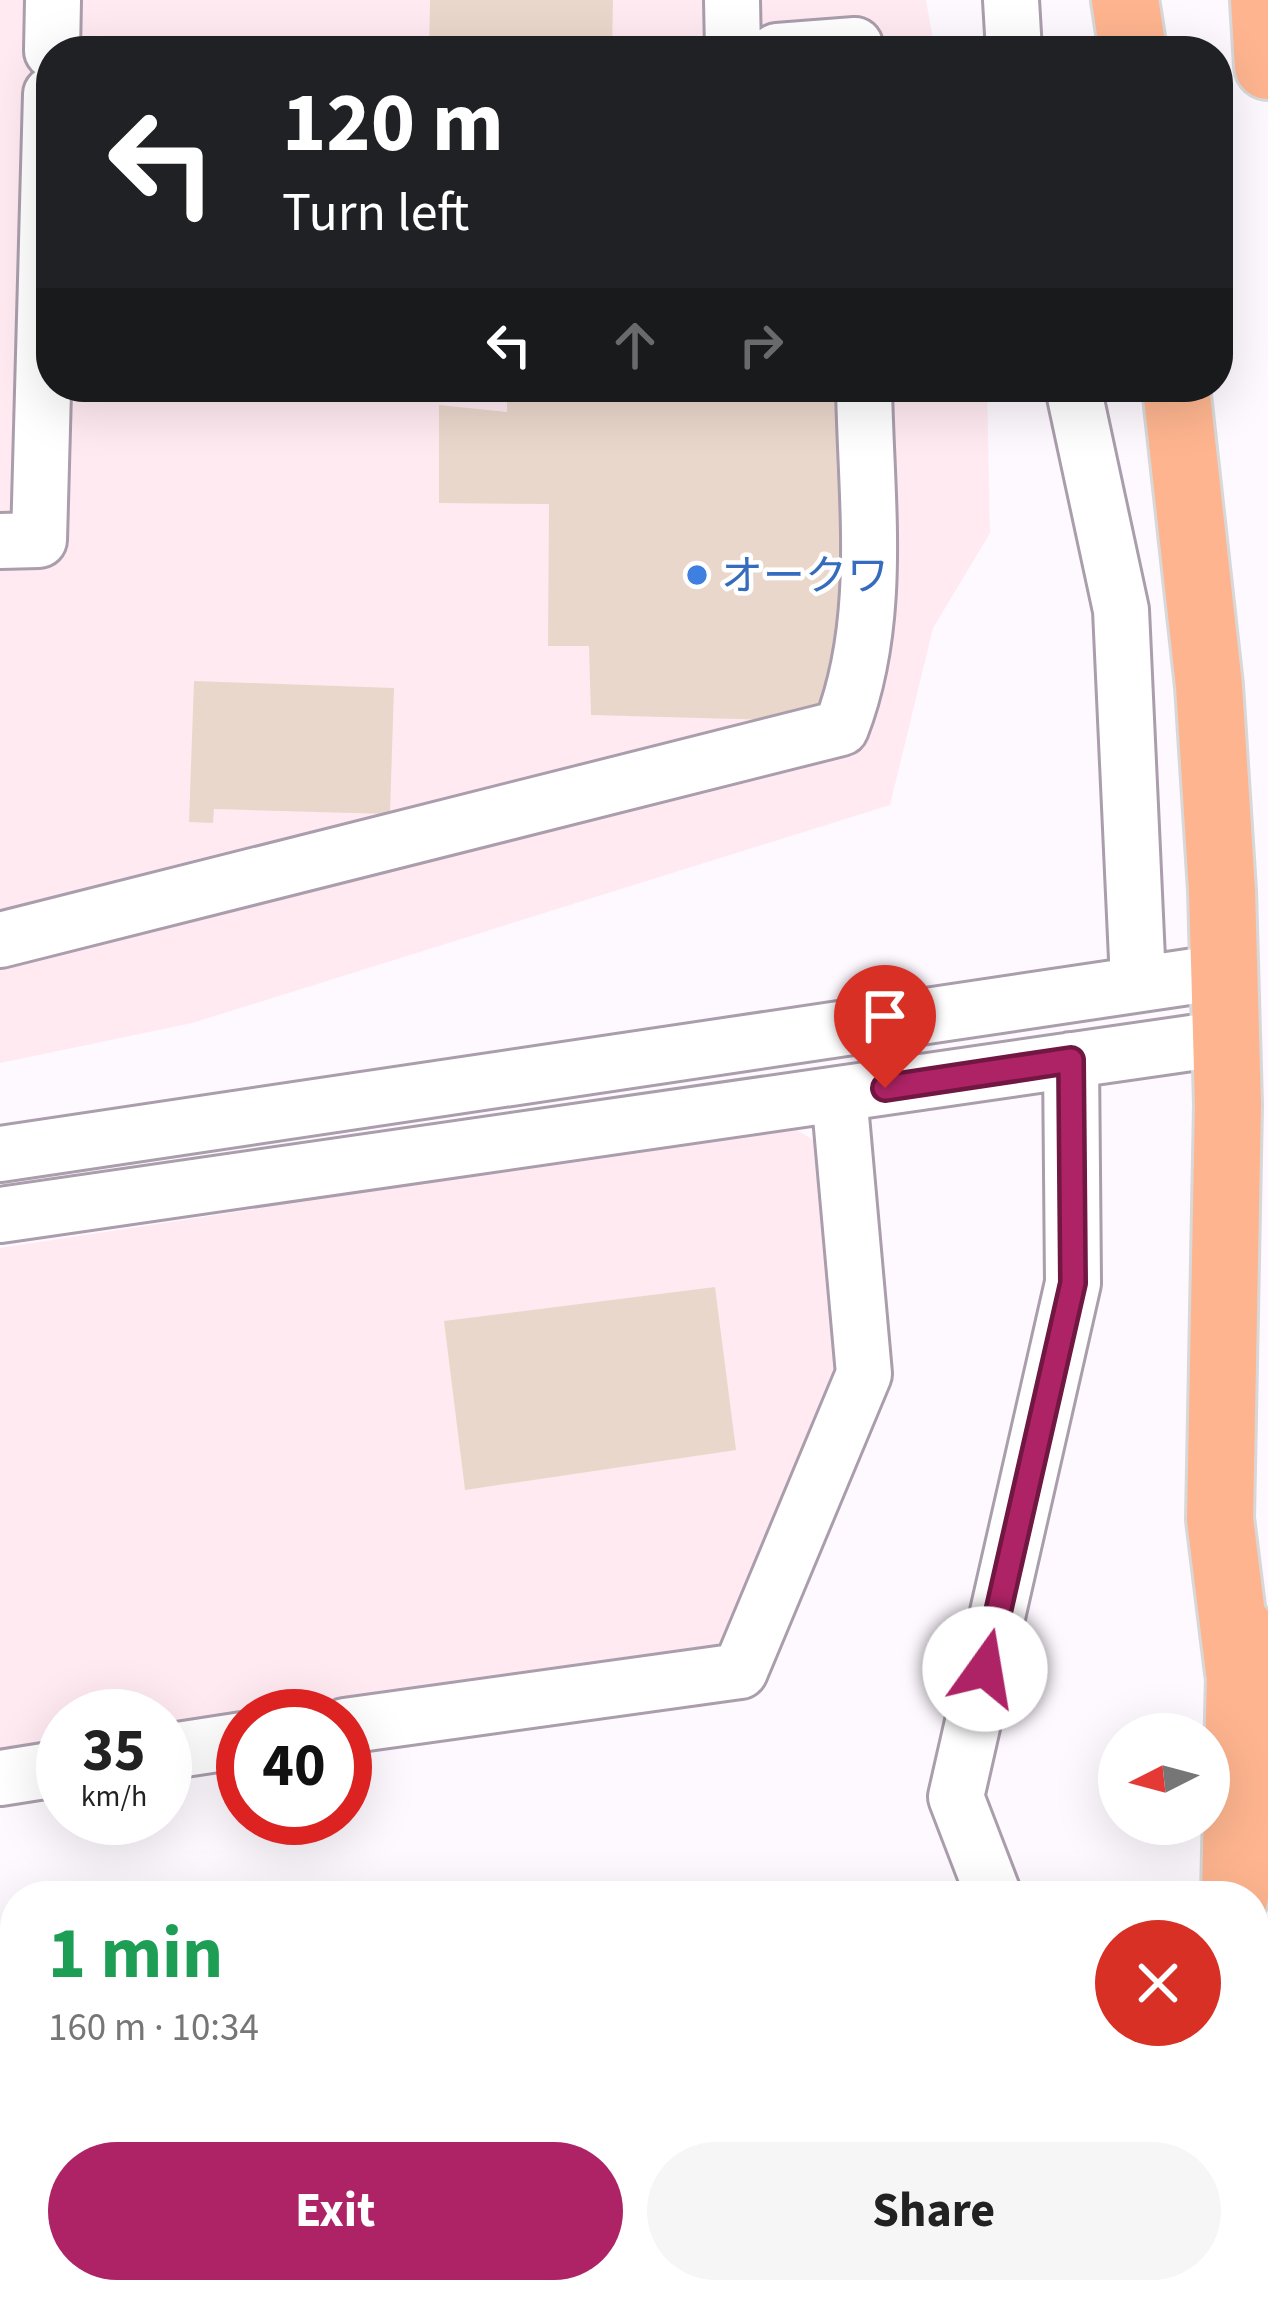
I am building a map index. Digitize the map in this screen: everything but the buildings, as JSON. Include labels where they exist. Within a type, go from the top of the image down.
[{"type":"highway","points":[[1124,0],[1130,36]]},
{"type":"highway","points":[[1264,0],[1268,66]]},
{"type":"highway","points":[[1179,402],[1209,686],[1222,890],[1228,1105],[1220,1520],[1239,1672]]},
{"type":"highway","points":[[1235,1881],[1239,1672],[1268,1090]]},
{"type":"street","points":[[52,36],[53,0]]},
{"type":"street","points":[[732,0],[733,36]]},
{"type":"street","points":[[1010,0],[1013,36]]},
{"type":"street","points":[[0,541],[40,540],[43,402]]},
{"type":"street","points":[[0,940],[842,728],[858,684],[869,618],[864,402]]},
{"type":"street","points":[[1076,402],[1121,610],[1138,981]]},
{"type":"street","points":[[0,1154],[1195,976]]},
{"type":"street","points":[[0,1215],[1205,1041]]},
{"type":"street","points":[[988,1881],[956,1797],[1073,1283],[1071,1060]]},
{"type":"street","points":[[372,1722],[740,1671],[864,1374],[838,1094]]},
{"type":"street","points":[[0,1778],[36,1772]]},
{"type":"shaded area","points":[[0,0],[926,0],[932,36],[36,36],[36,402],[987,402],[990,533],[933,628],[890,805],[192,1023],[0,1063]]},
{"type":"shaded area","points":[[792,1127],[815,1141],[846,1378],[728,1657],[372,1705],[372,1689],[216,1689],[216,1722],[192,1727],[192,1689],[36,1689],[36,1750],[0,1755],[0,1248]]},
{"type":"tunnel","points":[[1195,976],[1268,969]]},
{"type":"place","name":"オークワ","points":[[697,575]]},
{"type":"route","points":[[885,1088],[1071,1060],[1073,1283],[985,1669]]}]
